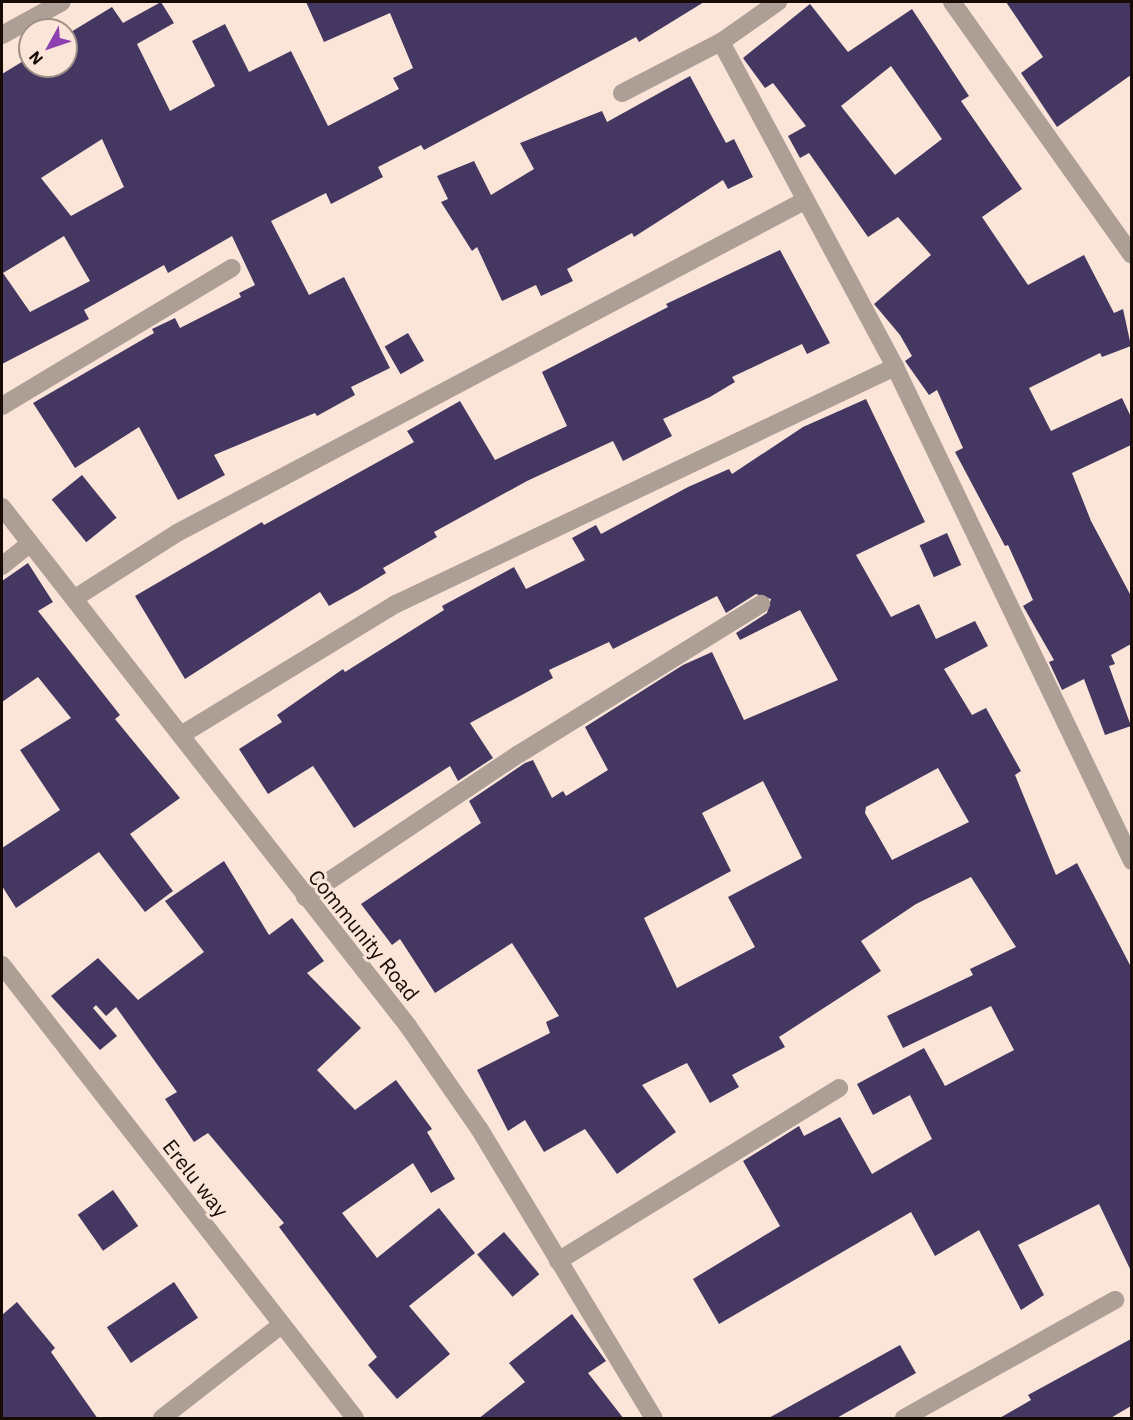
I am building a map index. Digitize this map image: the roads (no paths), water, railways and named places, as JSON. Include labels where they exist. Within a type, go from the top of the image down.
[{"type":"street","points":[[2,35],[62,2]]},
{"type":"street","points":[[622,93],[722,42],[778,2]]},
{"type":"street","points":[[952,2],[1131,255]]},
{"type":"street","points":[[722,42],[804,201],[895,367],[1131,861]]},
{"type":"street","points":[[75,598],[177,533],[804,201]]},
{"type":"street","points":[[2,406],[232,268]]},
{"type":"street","points":[[181,735],[396,604],[895,367]]},
{"type":"street","name":"Community Road","points":[[2,507],[29,544],[75,598],[304,897],[408,1026],[480,1130],[654,1419]]},
{"type":"street","points":[[2,566],[29,544]]},
{"type":"street","points":[[304,897],[519,754],[761,604]]},
{"type":"street","name":"Erelu way","points":[[2,964],[355,1419]]},
{"type":"street","points":[[558,1262],[838,1088]]},
{"type":"street","points":[[904,1419],[1115,1299]]},
{"type":"street","points":[[162,1419],[281,1325]]}]
